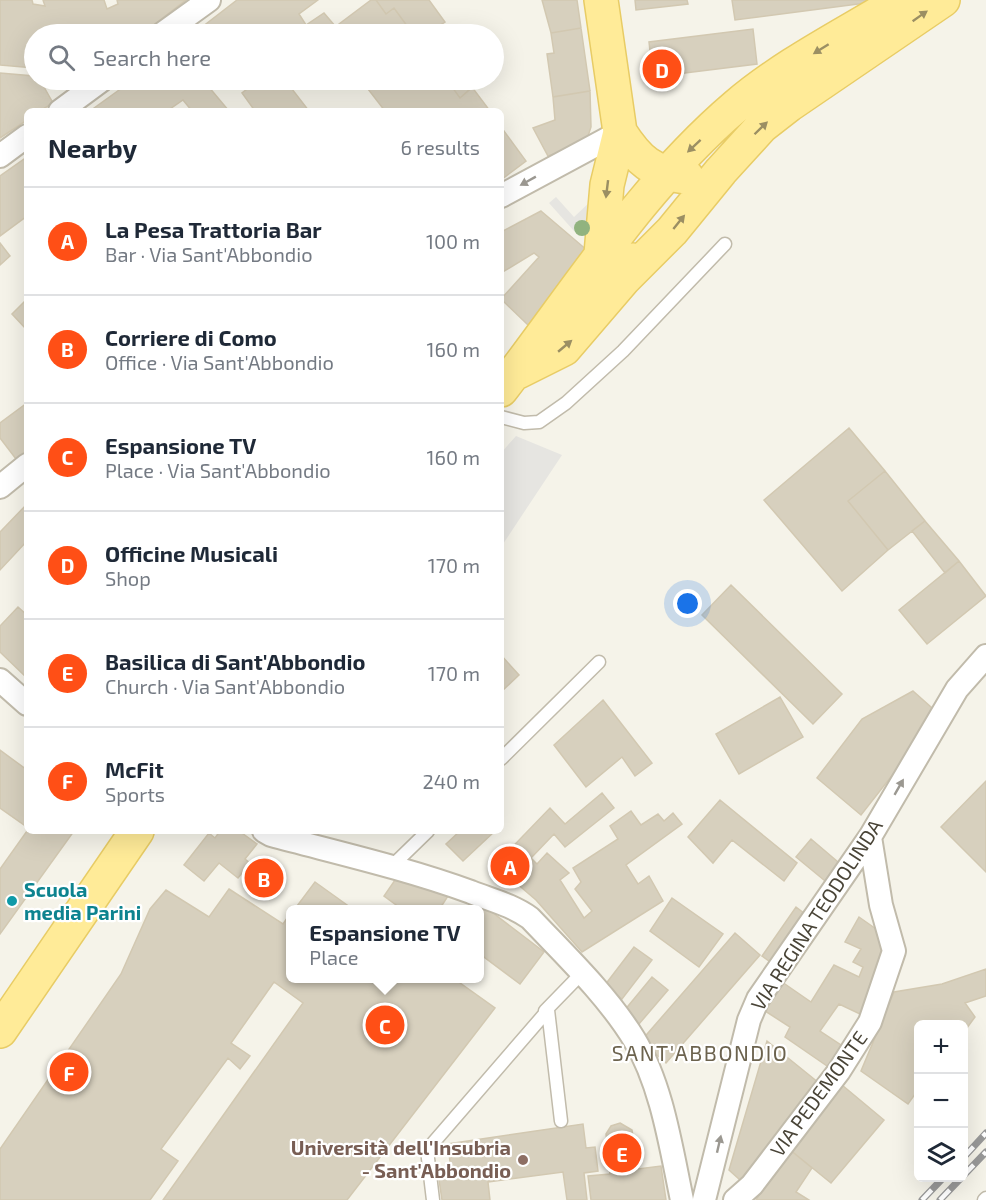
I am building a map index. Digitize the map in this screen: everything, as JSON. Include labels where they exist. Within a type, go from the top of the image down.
[{"type":"main road","points":[[601,0],[620,132],[607,185],[601,254]]},
{"type":"main road","points":[[507,382],[601,254],[664,174],[752,94],[901,0]]},
{"type":"main road","points":[[507,382],[564,350],[624,279],[672,231],[721,171],[762,126],[789,105],[943,0]]},
{"type":"main road","points":[[620,132],[635,155],[664,174],[693,177],[721,171]]},
{"type":"main road","points":[[624,279],[656,204],[664,174]]},
{"type":"main road","points":[[0,1031],[135,834]]},
{"type":"street","points":[[176,24],[208,0]]},
{"type":"street","points":[[64,108],[88,90]]},
{"type":"street","points":[[504,194],[620,132]]},
{"type":"street","points":[[0,156],[24,137]]},
{"type":"street","points":[[0,487],[24,467]]},
{"type":"street","name":"VIA REGINA TEODOLINDA","points":[[704,1200],[711,1181],[749,1020],[758,999],[870,837],[957,688],[986,656]]},
{"type":"street","points":[[0,680],[24,701]]},
{"type":"street","points":[[268,834],[392,866],[519,910],[582,973],[634,1039],[662,1107],[682,1200]]},
{"type":"street","name":"VIA PEDEMONTE","points":[[735,1200],[752,1185],[839,1071],[870,1022],[894,951],[881,905],[870,837]]},
{"type":"lane","points":[[504,418],[524,423],[539,422],[566,403],[623,351],[725,244]]},
{"type":"lane","points":[[504,756],[599,662]]},
{"type":"lane","points":[[392,866],[425,834]]},
{"type":"lane","points":[[561,1121],[548,1010],[545,1011],[582,973]]},
{"type":"lane","points":[[433,1200],[427,1150],[548,1010]]},
{"type":"shaded area","points":[[556,197],[574,217],[591,201],[598,209],[574,231],[549,203]]},
{"type":"shaded area","points":[[516,436],[562,455],[504,542],[504,450]]},
{"type":"building","points":[[0,0],[32,0],[33,4],[45,6],[43,0],[104,0],[107,9],[118,4],[117,0],[186,0],[155,24],[24,24],[24,67],[0,65]]},
{"type":"building","points":[[237,0],[318,0],[299,14],[305,24],[206,24]]},
{"type":"building","points":[[371,0],[376,0],[386,14],[394,8],[406,24],[339,24]]},
{"type":"building","points":[[376,0],[429,0],[445,22],[442,24],[406,24],[394,8],[386,14]]},
{"type":"building","points":[[542,0],[577,0],[581,28],[551,33]]},
{"type":"building","points":[[635,0],[687,0],[688,4],[636,10]]},
{"type":"building","points":[[732,0],[889,0],[735,20]]},
{"type":"building","points":[[324,13],[333,24],[308,24]]},
{"type":"building","points":[[581,28],[590,91],[553,97],[547,54],[554,53],[551,33]]},
{"type":"building","points":[[753,29],[757,64],[653,77],[649,42]]},
{"type":"building","points":[[0,73],[24,75],[24,90],[46,90],[53,103],[45,108],[24,108],[24,122],[0,138]]},
{"type":"building","points":[[119,90],[211,90],[226,108],[190,108],[183,100],[171,108],[94,108]]},
{"type":"building","points":[[246,90],[293,90],[307,108],[253,108],[242,93]]},
{"type":"building","points":[[369,90],[454,90],[460,98],[469,90],[474,90],[488,108],[383,108]]},
{"type":"building","points":[[454,90],[469,90],[460,98]]},
{"type":"building","points":[[590,91],[591,127],[587,139],[558,160],[554,154],[548,156],[533,128],[555,120],[553,97]]},
{"type":"building","points":[[504,131],[526,161],[504,178]]},
{"type":"building","points":[[24,159],[24,218],[0,236],[0,176]]},
{"type":"building","points":[[541,211],[588,251],[529,326],[504,302],[504,296],[539,257],[534,253],[504,271],[504,230]]},
{"type":"building","points":[[0,243],[10,256],[0,265]]},
{"type":"building","points":[[24,302],[24,327],[12,314]]},
{"type":"building","points":[[24,405],[24,453],[16,459],[0,438],[0,423]]},
{"type":"building","points":[[849,428],[885,471],[848,501],[888,550],[842,591],[764,500]]},
{"type":"building","points":[[885,471],[925,521],[888,550],[848,501]]},
{"type":"building","points":[[24,507],[24,544],[0,570],[0,532]]},
{"type":"building","points":[[925,521],[959,561],[945,573],[912,531]]},
{"type":"building","points":[[959,561],[986,596],[927,644],[899,610]]},
{"type":"building","points":[[731,585],[842,694],[813,724],[702,615]]},
{"type":"building","points":[[18,607],[24,612],[24,675],[0,652],[0,626]]},
{"type":"building","points":[[504,658],[519,675],[504,689]]},
{"type":"building","points":[[913,691],[932,708],[905,759],[861,815],[817,778],[862,719]]},
{"type":"building","points":[[780,697],[803,737],[739,774],[716,734]]},
{"type":"building","points":[[603,700],[652,763],[635,776],[622,757],[586,787],[554,745]]},
{"type":"building","name":"Scuola media Parini","points":[[0,750],[24,768],[24,825],[0,808]]},
{"type":"building","points":[[986,781],[986,872],[941,827]]},
{"type":"building","points":[[602,793],[614,808],[565,847],[554,834],[531,858],[537,864],[547,853],[569,873],[560,880],[584,918],[592,911],[575,889],[581,882],[573,868],[618,839],[610,826],[631,811],[641,825],[658,814],[664,821],[673,813],[682,824],[626,865],[638,884],[649,876],[663,901],[582,952],[536,900],[495,865],[550,808],[565,824]]},
{"type":"building","points":[[720,800],[797,863],[784,881],[732,840],[713,863],[688,837]]},
{"type":"building","name":"Scuola media Parini","points":[[25,834],[72,834],[0,934],[0,869]]},
{"type":"building","points":[[208,834],[215,838],[218,834],[243,834],[257,844],[245,859],[250,863],[238,878],[219,863],[204,881],[184,865]]},
{"type":"building","points":[[457,834],[492,834],[463,861],[446,844]]},
{"type":"building","points":[[811,839],[844,867],[830,885],[796,857]]},
{"type":"building","points":[[395,880],[436,887],[448,896],[442,905],[396,905],[384,896]]},
{"type":"building","points":[[315,882],[347,905],[298,905]]},
{"type":"building","points":[[229,889],[283,924],[286,920],[286,983],[460,983],[495,1008],[347,1200],[163,1200],[303,1003],[274,982],[231,1043],[250,1056],[240,1069],[228,1058],[161,1149],[178,1161],[150,1200],[0,1200],[0,1149],[121,974],[150,909],[166,890],[209,917]]},
{"type":"building","points":[[672,898],[723,934],[699,967],[650,931]]},
{"type":"building","points":[[484,906],[544,952],[520,984],[484,957]]},
{"type":"building","points":[[796,907],[809,917],[776,966],[762,956]]},
{"type":"building","points":[[859,917],[886,936],[862,1015],[839,1004],[820,1031],[844,1047],[830,1068],[785,1037],[790,1027],[765,1011],[782,982],[811,1002],[834,965],[859,977],[863,967],[853,962],[861,949],[845,942]]},
{"type":"building","points":[[735,933],[760,955],[666,1063],[641,1041]]},
{"type":"building","points":[[634,947],[652,960],[622,999],[605,985]]},
{"type":"building","points":[[986,969],[986,996],[965,1003],[975,1017],[968,1027],[968,1020],[914,1020],[914,1096],[908,1104],[861,1071],[894,992],[942,984]]},
{"type":"building","points":[[652,977],[668,990],[639,1024],[624,1011]]},
{"type":"building","points":[[767,1041],[824,1087],[740,1180],[729,1170]]},
{"type":"building","points":[[842,1085],[884,1120],[831,1183],[789,1149]]},
{"type":"building","points":[[620,1123],[632,1130],[638,1169],[661,1166],[666,1200],[591,1200],[588,1176],[610,1174],[606,1134],[611,1126]]},
{"type":"building","name":"Università dell'Insubria - Sant'Abbondio","points":[[583,1124],[586,1148],[595,1147],[598,1171],[584,1173],[587,1200],[567,1200],[563,1172],[488,1182],[490,1200],[442,1200],[438,1173],[451,1171],[448,1144]]},
{"type":"building","points":[[789,1149],[812,1168],[796,1192],[809,1200],[756,1200]]},
{"type":"railway","points":[[968,1153],[986,1133]]},
{"type":"railway","points":[[968,1171],[986,1152]]},
{"type":"railway","points":[[922,1200],[939,1182]]},
{"type":"railway","points":[[940,1200],[957,1182]]},
{"type":"place","name":"Officine Musicali","points":[[662,69]]},
{"type":"place","name":"La Pesa Trattoria Bar","points":[[510,866]]},
{"type":"place","name":"Corriere di Como","points":[[264,878]]},
{"type":"place","name":"Scuola media Parini","points":[[12,901]]},
{"type":"place","name":"Espansione TV","points":[[385,1025]]},
{"type":"place","name":"McFit","points":[[69,1072]]},
{"type":"place","name":"Basilica di Sant'Abbondio","points":[[622,1153]]},
{"type":"place","name":"Università dell'Insubria - Sant'Abbondio","points":[[523,1160]]},
{"type":"district","name":"SANT'ABBONDIO","points":[[700,1054]]}]
